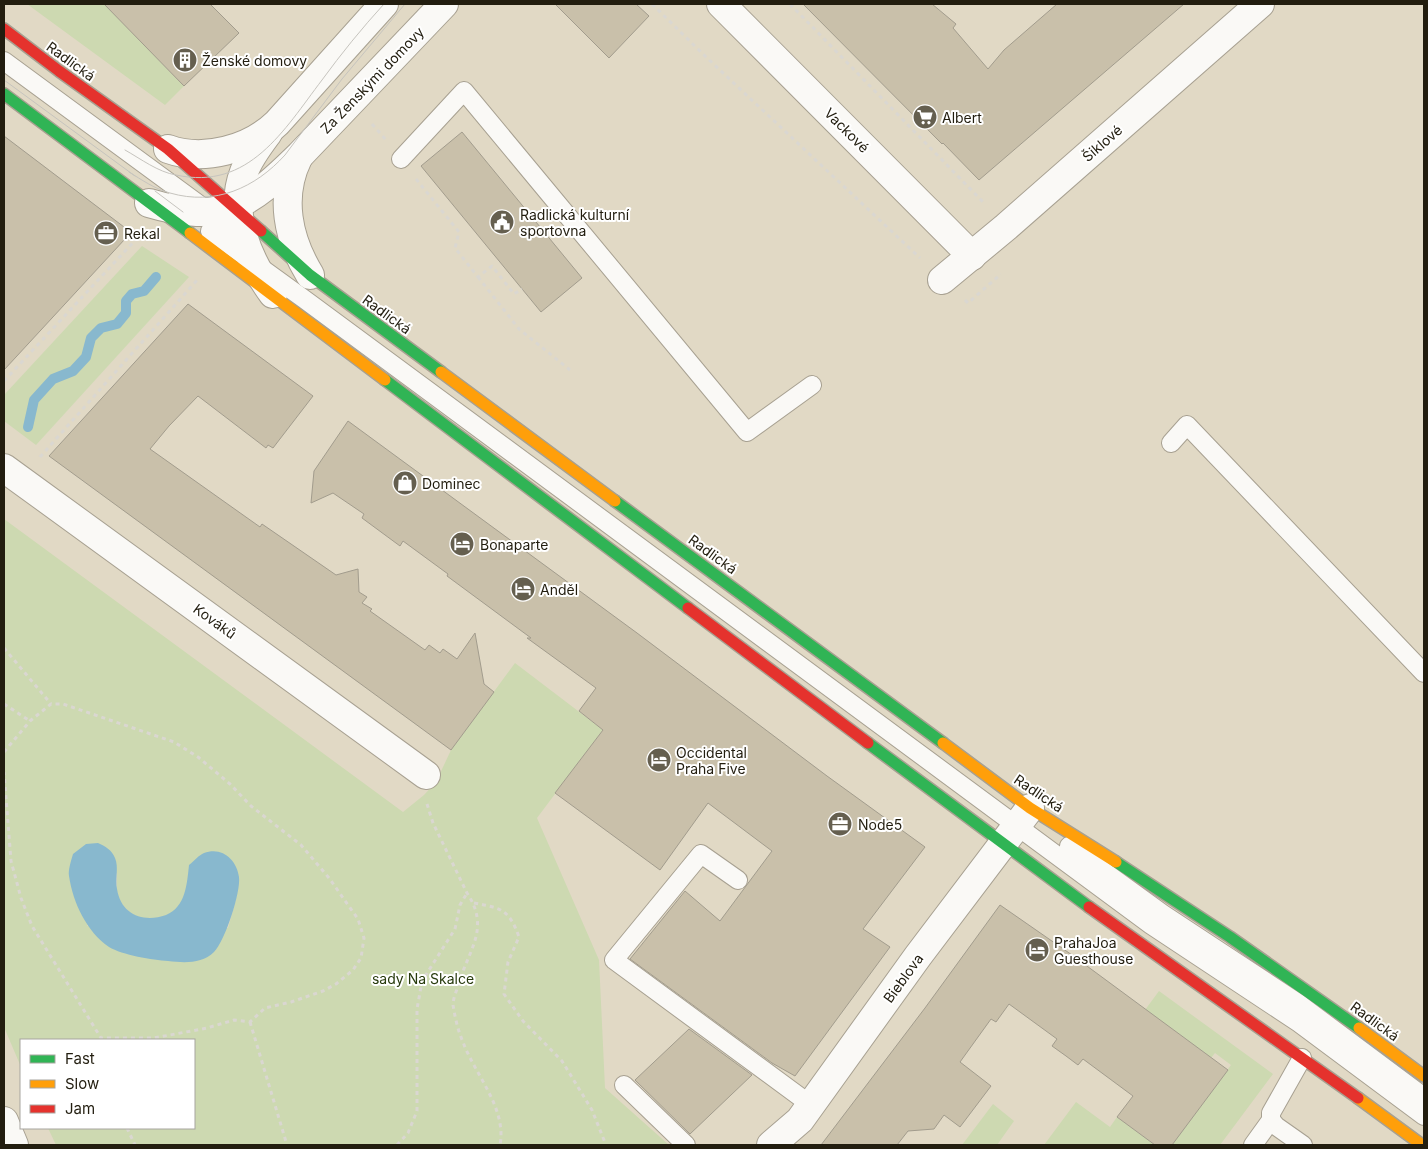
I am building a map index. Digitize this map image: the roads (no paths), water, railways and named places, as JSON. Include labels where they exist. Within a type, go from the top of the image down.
[{"type":"main road","name":"Radlická","points":[[4,30],[168,149],[225,214],[310,275],[1019,823],[1120,930],[1422,1145]]},
{"type":"main road","name":"Radlická","points":[[4,94],[280,303],[1019,823],[1091,845],[1341,1014],[1424,1076]]},
{"type":"street","points":[[225,214],[239,190],[244,172],[256,149],[272,128],[384,4]]},
{"type":"street","name":"Za Ženskými domovy","points":[[225,214],[266,188],[444,4]]},
{"type":"street","name":"Šiklové","points":[[942,280],[1006,227],[1260,4]]},
{"type":"street","name":"Vackové","points":[[729,6],[972,256]]},
{"type":"street","points":[[168,149],[189,155],[220,152],[252,141],[272,128]]},
{"type":"street","points":[[300,155],[290,178],[287,205],[293,239],[310,275]]},
{"type":"street","points":[[149,203],[225,214]]},
{"type":"street","points":[[225,214],[252,263],[280,303]]},
{"type":"street","name":"Kováků","points":[[4,468],[426,775]]},
{"type":"street","name":"Bieblova","points":[[771,1145],[800,1120],[918,956],[1019,823]]},
{"type":"street","points":[[4,1121],[14,1145]]},
{"type":"lane","points":[[4,61],[225,214],[1151,925],[1299,1023],[1424,1116]]},
{"type":"lane","points":[[401,159],[464,92],[747,432],[812,384]]},
{"type":"lane","points":[[225,214],[252,263],[304,299],[1019,823],[1298,1003],[1424,1097]]},
{"type":"lane","points":[[1171,442],[1187,425],[1424,673]]},
{"type":"lane","points":[[738,880],[701,854],[614,960],[811,1105]]},
{"type":"lane","points":[[1253,1145],[1271,1120],[1271,1113],[1302,1058]]},
{"type":"lane","points":[[624,1085],[686,1145]]},
{"type":"lane","points":[[1271,1120],[1276,1126],[1302,1145]]},
{"type":"water","points":[[98,843],[108,849],[115,858],[117,865],[117,889],[123,905],[135,915],[150,918],[166,915],[178,906],[184,894],[189,865],[198,857],[211,851],[217,851],[228,856],[238,871],[239,884],[235,904],[223,938],[214,952],[198,961],[174,962],[129,955],[109,947],[101,941],[82,916],[74,896],[69,874],[73,854],[86,844]]},
{"type":"waterway","points":[[28,427],[34,400],[53,379],[73,371],[86,357],[91,338],[101,328],[117,324],[126,313],[126,301],[132,294],[144,291],[156,277]]},
{"type":"tram line","points":[[125,150],[156,168],[176,175],[202,178],[224,174],[244,165],[262,152],[278,136],[344,51],[384,4]]},
{"type":"tram line","points":[[129,172],[149,184],[170,193],[203,197],[233,191],[261,177],[285,155],[342,79],[405,4]]},
{"type":"tram line","points":[[4,80],[135,176]]},
{"type":"tram line","points":[[155,191],[183,212]]},
{"type":"place","name":"Ženské domovy","points":[[185,60]]},
{"type":"place","name":"Albert","points":[[925,117]]},
{"type":"place","name":"Radlická kulturní sportovna","points":[[502,222]]},
{"type":"place","name":"Rekal","points":[[106,233]]},
{"type":"place","name":"Dominec","points":[[405,483]]},
{"type":"place","name":"Bonaparte","points":[[462,544]]},
{"type":"place","name":"Anděl","points":[[523,589]]},
{"type":"place","name":"Occidental Praha Five","points":[[659,760]]},
{"type":"place","name":"Node5","points":[[840,824]]},
{"type":"place","name":"PrahaJoa Guesthouse","points":[[1037,950]]},
{"type":"park label","name":"sady Na Skalce","points":[[423,978]]}]
